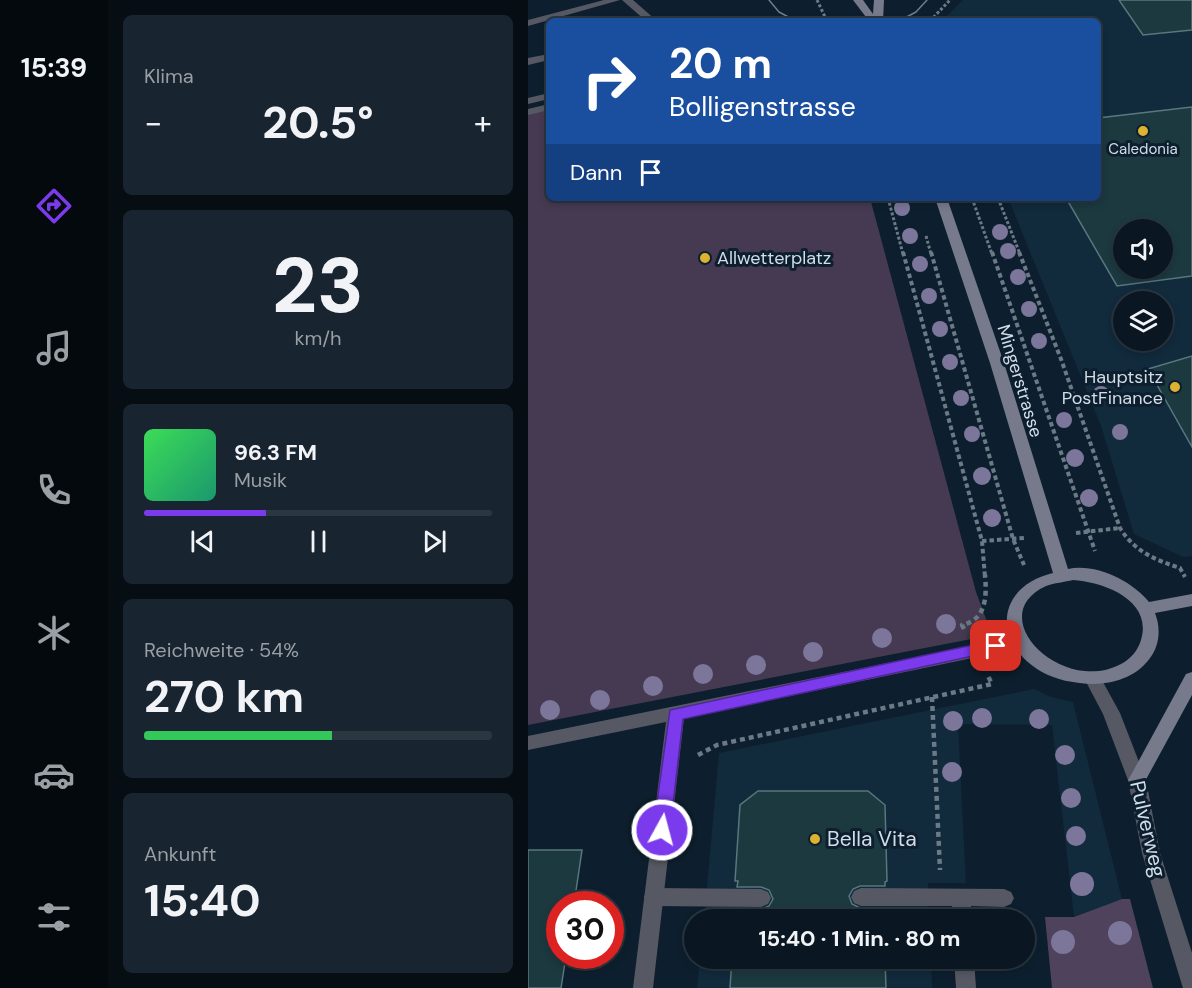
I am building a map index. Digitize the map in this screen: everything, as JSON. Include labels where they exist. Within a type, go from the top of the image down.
[{"type":"main road","points":[[858,0],[873,18]]},
{"type":"main road","points":[[876,18],[879,0]]},
{"type":"main road","name":"Mingerstrasse","points":[[942,201],[993,352],[1062,575]]},
{"type":"main road","points":[[1081,574],[1107,580],[1130,592],[1145,609],[1152,632],[1145,654],[1124,671],[1092,678],[1067,675],[1044,666],[1020,642],[1014,626],[1015,611],[1021,597],[1033,586],[1062,575],[1081,574]]},
{"type":"main road","points":[[1145,609],[1192,600]]},
{"type":"main road","points":[[1137,780],[1192,679]]},
{"type":"street","points":[[567,17],[615,0]]},
{"type":"street","points":[[627,0],[648,18]]},
{"type":"street","points":[[528,23],[546,20]]},
{"type":"street","points":[[528,60],[530,62],[546,58]]},
{"type":"street","points":[[528,101],[546,97]]},
{"type":"street","points":[[528,112],[546,108]]},
{"type":"street","points":[[528,743],[1020,642]]},
{"type":"street","name":"Pulverweg","points":[[1092,678],[1111,713],[1137,780],[1151,853],[1192,985]]},
{"type":"street","points":[[643,988],[676,714]]},
{"type":"street","points":[[654,897],[761,897]]},
{"type":"street","points":[[861,897],[1004,898]]},
{"type":"street","points":[[951,898],[956,909]]},
{"type":"street","points":[[965,969],[966,988]]},
{"type":"path","points":[[817,0],[826,18]]},
{"type":"path","points":[[933,18],[950,0]]},
{"type":"path","points":[[889,201],[982,541],[986,594],[981,614],[974,622],[962,625],[966,632]]},
{"type":"path","points":[[973,201],[1020,330],[1028,361],[1087,532],[1107,580]]},
{"type":"path","points":[[999,201],[1061,359],[1120,528],[1126,539],[1138,550],[1154,560],[1180,568],[1185,578]]},
{"type":"path","points":[[923,228],[963,358],[1013,539],[1033,586]]},
{"type":"path","points":[[670,764],[694,763],[704,750],[717,746],[992,684],[983,667]]},
{"type":"path","points":[[932,697],[951,898]]},
{"type":"shaded area","points":[[963,0],[1192,0],[1192,556],[1183,557],[1134,534],[1101,426],[1009,201],[1101,201],[1101,18],[945,18]]},
{"type":"shaded area","points":[[546,110],[546,201],[871,201],[976,592],[992,635],[528,725],[528,113]]},
{"type":"shaded area","points":[[1034,689],[1051,697],[1073,702],[1122,899],[1074,917],[1052,725],[958,724],[966,883],[928,883],[929,909],[705,909],[719,753]]},
{"type":"shaded area","points":[[1122,899],[1130,899],[1153,988],[1052,988],[1045,917],[1074,917]]},
{"type":"shaded area","points":[[699,969],[931,969],[932,988],[697,988]]},
{"type":"building","points":[[1119,0],[1192,0],[1192,30],[1143,35]]},
{"type":"building","points":[[1192,107],[1192,276],[1173,279],[1173,219],[1113,219],[1113,279],[1170,279],[1117,286],[1068,201],[1101,201],[1101,118]]},
{"type":"building","name":"Hauptsitz PostFinance","points":[[1192,356],[1192,447],[1148,369]]},
{"type":"building","points":[[758,791],[868,791],[885,805],[887,881],[885,886],[860,886],[853,889],[849,896],[852,904],[860,908],[885,909],[762,909],[769,906],[773,899],[769,890],[761,887],[737,887],[738,881],[735,881],[740,805]]},
{"type":"building","points":[[528,850],[582,850],[576,891],[546,891],[546,969],[564,969],[561,988],[528,988]]},
{"type":"building","points":[[731,969],[885,969],[886,988],[730,988]]},
{"type":"tram line","points":[[769,0],[779,12],[790,18]]},
{"type":"tram line","points":[[905,18],[916,12],[927,0]]},
{"type":"place","name":"Caledonia","points":[[1143,131]]},
{"type":"place","name":"Allwetterplatz","points":[[705,258]]},
{"type":"place","name":"Hauptsitz PostFinance","points":[[1175,387]]},
{"type":"place","name":"Bella Vita","points":[[815,839]]},
{"type":"route","points":[[662,830],[676,714],[996,646]]}]
